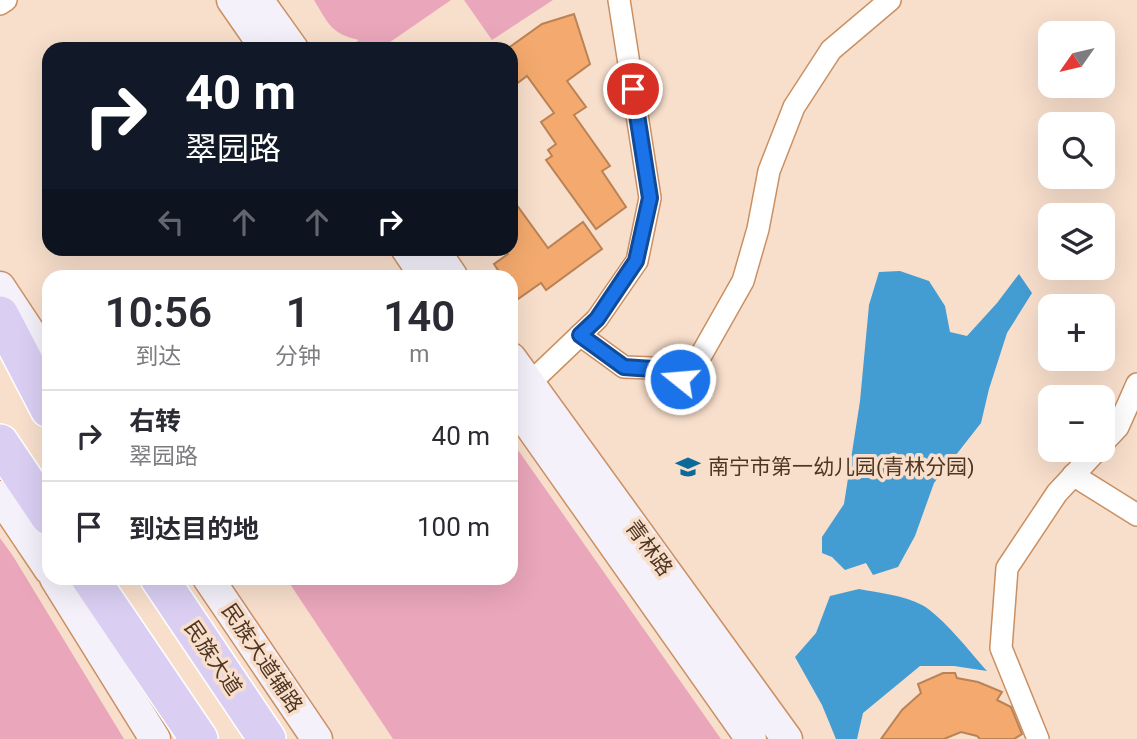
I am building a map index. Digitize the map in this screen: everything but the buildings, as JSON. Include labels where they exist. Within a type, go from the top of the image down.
[{"type":"highway","points":[[0,315],[42,398]]},
{"type":"highway","points":[[0,341],[42,402]]},
{"type":"highway","points":[[0,443],[42,506]]},
{"type":"highway","points":[[95,585],[199,739]]},
{"type":"highway","name":"民族大道","points":[[164,585],[267,739]]},
{"type":"main road","points":[[232,0],[261,42]]},
{"type":"main road","points":[[258,0],[288,42]]},
{"type":"main road","points":[[0,288],[42,350]]},
{"type":"main road","name":"青林路","points":[[518,394],[751,739]]},
{"type":"main road","name":"青林路","points":[[518,394],[788,739]]},
{"type":"main road","points":[[0,496],[42,559]]},
{"type":"main road","points":[[59,585],[155,739]]},
{"type":"main road","name":"民族大道辅路","points":[[213,585],[317,739]]},
{"type":"street","points":[[0,4],[6,0]]},
{"type":"street","points":[[518,392],[597,319],[636,261],[650,198],[619,0]]},
{"type":"street","points":[[580,335],[624,367],[652,369],[680,379],[700,357],[743,281],[758,229],[769,171],[794,107],[831,50],[890,0]]},
{"type":"street","points":[[1115,430],[1137,384]]},
{"type":"street","points":[[1038,739],[1001,648],[1007,568],[1057,493],[1085,462]]},
{"type":"street","points":[[1073,475],[1137,515]]},
{"type":"shaded area","points":[[314,0],[451,0],[390,42],[356,42],[359,40],[336,31]]},
{"type":"shaded area","points":[[464,0],[553,0],[492,40]]},
{"type":"shaded area","points":[[518,450],[721,739],[393,739],[291,585],[518,585]]},
{"type":"shaded area","points":[[0,538],[13,556],[124,739],[0,739]]},
{"type":"water","points":[[900,271],[929,281],[945,306],[950,332],[967,336],[1019,274],[1032,293],[1007,333],[981,423],[934,483],[915,536],[898,567],[873,575],[866,563],[845,570],[832,557],[822,553],[822,537],[844,504],[860,401],[869,305],[879,272]]},
{"type":"water","points":[[859,589],[899,597],[930,610],[987,671],[954,666],[920,666],[863,713],[857,739],[836,739],[822,705],[795,657],[816,633],[830,596]]},
{"type":"place","name":"南宁市第一幼儿园(青林分园)","points":[[688,467]]},
{"type":"route","points":[[633,89],[650,198],[636,261],[597,319],[580,335],[624,367],[652,369],[680,379]]}]
